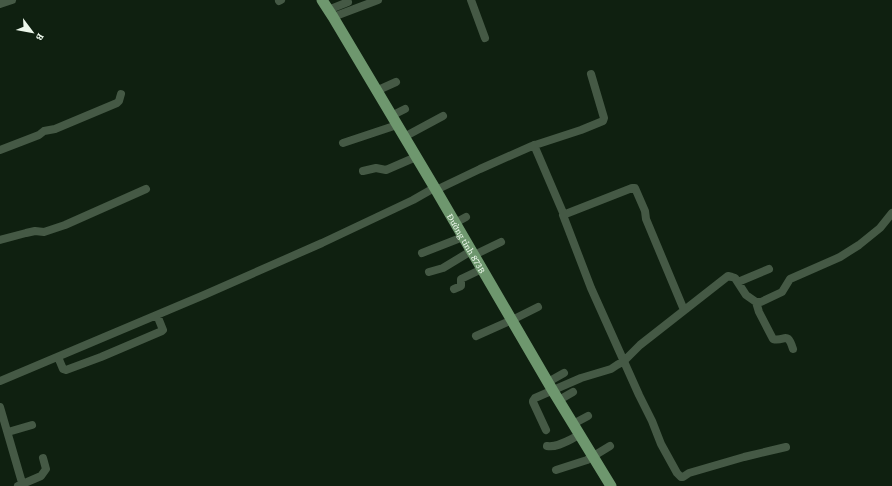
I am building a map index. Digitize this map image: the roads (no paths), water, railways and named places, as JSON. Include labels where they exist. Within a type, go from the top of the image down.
[{"type":"main road","name":"Đường tỉnh 873B","points":[[322,0],[416,157],[432,191],[464,237],[553,391],[611,486]]},
{"type":"street","points":[[0,4],[12,0]]},
{"type":"street","points":[[330,13],[378,0]]},
{"type":"street","points":[[471,0],[485,38]]},
{"type":"street","points":[[330,13],[348,2]]},
{"type":"street","points":[[0,381],[204,295],[322,243],[480,168],[534,145],[581,130],[603,121],[604,118],[591,74]]},
{"type":"street","points":[[376,91],[396,82]]},
{"type":"street","points":[[0,150],[39,135],[44,131],[55,129],[117,103],[121,94]]},
{"type":"street","points":[[343,143],[394,121],[405,109]]},
{"type":"street","points":[[404,138],[443,116]]},
{"type":"street","points":[[534,145],[564,215],[591,288],[676,474],[684,477],[689,473],[744,457],[786,447]]},
{"type":"street","points":[[363,171],[376,168],[386,170],[416,157]]},
{"type":"street","points":[[564,215],[635,188],[648,224],[684,310]]},
{"type":"street","points":[[0,240],[35,231],[44,232],[65,225],[146,189]]},
{"type":"street","points":[[756,302],[761,302],[782,292],[790,279],[840,257],[880,228],[892,213]]},
{"type":"street","points":[[455,223],[466,217]]},
{"type":"street","points":[[422,253],[464,237]]},
{"type":"street","points":[[429,272],[443,268],[500,242]]},
{"type":"street","points":[[454,289],[461,286],[461,280],[482,269]]},
{"type":"street","points":[[738,282],[770,269]]},
{"type":"street","points":[[546,430],[534,405],[534,398],[581,378],[611,369],[728,276],[735,278],[746,295],[756,302],[759,312],[773,339],[787,338],[793,349]]},
{"type":"street","points":[[476,336],[538,307]]},
{"type":"street","points":[[58,357],[63,369],[66,370],[162,332],[163,330],[157,315]]},
{"type":"street","points":[[553,391],[564,374]]},
{"type":"street","points":[[553,391],[573,392]]},
{"type":"street","points":[[0,407],[2,420],[8,432],[21,485],[43,474],[46,468],[43,458]]},
{"type":"street","points":[[573,424],[588,416]]},
{"type":"street","points":[[8,432],[32,425]]},
{"type":"street","points":[[547,446],[559,445],[580,435]]},
{"type":"street","points":[[556,470],[572,466],[593,457],[610,446]]}]
